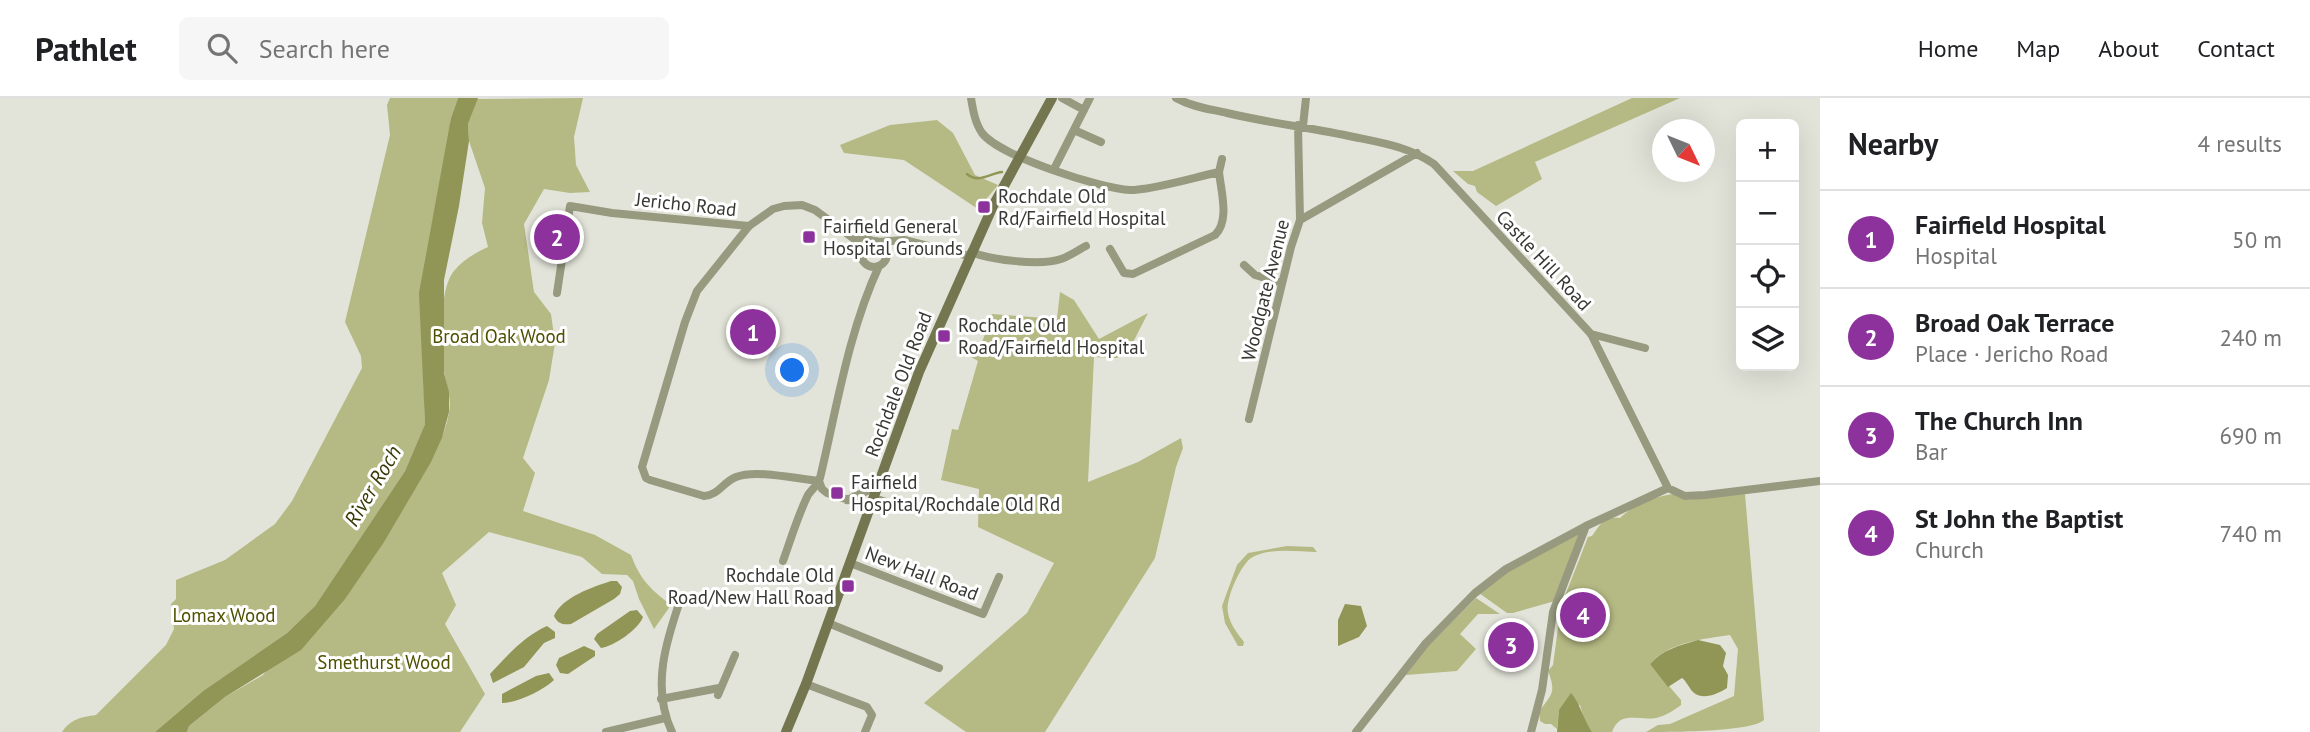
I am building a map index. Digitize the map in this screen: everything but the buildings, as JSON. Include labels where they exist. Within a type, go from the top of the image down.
[{"type":"main road","name":"Rochdale Old Road","points":[[786,732],[806,684],[919,372],[970,254],[1052,98]]},
{"type":"street","points":[[971,98],[982,134],[994,144],[1019,157],[1111,188],[1134,190],[1219,172]]},
{"type":"street","points":[[1062,98],[1084,110]]},
{"type":"street","points":[[1054,169],[1090,98]]},
{"type":"street","name":"Castle Hill Road","points":[[1176,98],[1189,104],[1247,118],[1400,147],[1417,153],[1434,164],[1591,334],[1668,488]]},
{"type":"street","name":"Woodgate Avenue","points":[[1249,419],[1300,220],[1300,126],[1306,98]]},
{"type":"street","points":[[1074,130],[1092,134],[1101,142]]},
{"type":"street","points":[[1300,220],[1417,153]]},
{"type":"street","points":[[1110,249],[1124,273],[1133,274],[1215,235],[1222,228],[1219,172],[1222,159]]},
{"type":"street","name":"Jericho Road","points":[[557,293],[570,206],[612,213],[749,226],[773,209],[793,204],[812,208],[857,241],[862,253]]},
{"type":"street","points":[[749,226],[697,291],[642,467],[646,478],[650,480],[704,496],[720,495],[731,479],[744,475],[819,481]]},
{"type":"street","points":[[840,228],[885,247],[887,255]]},
{"type":"street","points":[[879,266],[867,265],[862,253],[866,245],[897,239],[980,256],[1040,262],[1060,259],[1086,246]]},
{"type":"street","points":[[783,561],[809,494],[819,481],[848,357],[864,303],[879,266],[887,255],[898,245],[910,243]]},
{"type":"street","points":[[1244,265],[1255,275],[1282,283]]},
{"type":"street","points":[[1591,334],[1645,348]]},
{"type":"street","points":[[819,481],[827,493],[847,500],[910,510]]},
{"type":"street","points":[[1356,732],[1426,643],[1475,593],[1506,569],[1587,526],[1668,488],[1685,496],[1820,481]]},
{"type":"street","points":[[847,500],[878,486]]},
{"type":"street","points":[[1531,732],[1542,690],[1553,612],[1587,526]]},
{"type":"street","name":"New Hall Road","points":[[850,563],[983,614],[999,577]]},
{"type":"street","points":[[671,732],[661,699],[662,667],[681,598]]},
{"type":"street","points":[[828,623],[939,668]]},
{"type":"street","points":[[661,699],[719,692],[735,655]]},
{"type":"street","points":[[806,684],[867,707],[872,715],[865,732]]},
{"type":"street","points":[[606,732],[665,718]]},
{"type":"green space","name":"Lomax Wood","points":[[390,98],[458,98],[451,118],[423,368],[425,424],[405,471],[315,606],[287,633],[203,691],[155,732],[62,732],[77,719],[96,715],[166,645],[174,629],[171,604],[176,599],[176,580],[225,560],[275,524],[292,501],[362,368],[361,356],[345,322],[390,135],[387,105]]},
{"type":"green space","points":[[583,98],[574,137],[576,165],[590,192],[570,193],[544,189],[524,224],[534,292],[551,314],[555,343],[549,380],[523,458],[535,473],[523,511],[595,535],[631,555],[646,583],[671,605],[654,629],[633,581],[627,575],[602,574],[582,557],[489,532],[442,573],[456,605],[445,624],[485,694],[460,732],[187,732],[189,726],[225,697],[263,675],[416,486],[440,442],[450,407],[442,348],[445,291],[454,271],[470,257],[488,247],[482,223],[485,188],[469,141],[468,124],[477,99]]},
{"type":"green space","points":[[1632,98],[1680,98],[1535,162],[1542,179],[1496,206],[1477,192],[1475,186],[1468,184],[1453,171],[1473,171]]},
{"type":"green space","points":[[937,120],[953,133],[975,175],[998,185],[978,209],[904,160],[844,153],[840,145],[890,125]]},
{"type":"green space","points":[[1060,292],[1074,300],[1099,339],[1148,313],[1128,352],[1117,358],[1094,357],[1088,482],[1138,462],[1181,438],[1183,448],[1155,558],[1045,732],[966,732],[924,703],[1027,613],[1054,563],[978,527],[979,489],[941,480],[952,429],[958,430],[978,361],[966,354],[967,348],[979,351],[992,314],[1057,319]]},
{"type":"green space","points":[[1673,494],[1686,500],[1745,494],[1764,720],[1727,729],[1646,732],[1734,696],[1738,649],[1730,635],[1677,646],[1650,664],[1681,700],[1681,705],[1666,715],[1649,719],[1625,719],[1615,725],[1612,732],[1592,732],[1585,722],[1580,705],[1559,710],[1557,729],[1551,724],[1545,724],[1540,721],[1539,712],[1552,689],[1548,671],[1553,665],[1561,606],[1588,537],[1607,520],[1620,518],[1645,502]]},
{"type":"green space","points":[[1576,535],[1581,535],[1555,601],[1507,613],[1479,593],[1503,574]]},
{"type":"green space","points":[[1287,546],[1313,547],[1317,552],[1266,552],[1251,558],[1238,575],[1228,607],[1232,625],[1244,642],[1243,646],[1238,646],[1225,623],[1222,606],[1237,565],[1248,553]]},
{"type":"green space","points":[[1476,598],[1500,614],[1478,614],[1460,634],[1476,649],[1457,671],[1406,675],[1423,651]]},
{"type":"shaded area","points":[[458,98],[478,98],[468,124],[469,141],[459,206],[444,280],[444,373],[449,392],[449,412],[442,438],[431,462],[384,542],[345,599],[301,650],[225,697],[189,726],[187,732],[155,732],[203,691],[287,633],[315,606],[405,471],[425,424],[419,293],[451,118]]},
{"type":"shaded area","points":[[617,581],[622,587],[620,594],[614,599],[571,624],[561,623],[554,616],[571,598]]},
{"type":"shaded area","points":[[1345,604],[1361,606],[1367,626],[1359,637],[1338,646],[1338,620]]},
{"type":"shaded area","points":[[637,610],[643,617],[636,627],[619,641],[601,648],[594,639],[597,634],[630,611]]},
{"type":"shaded area","points":[[547,626],[555,632],[555,638],[544,643],[524,667],[493,683],[490,674],[503,660],[523,641]]},
{"type":"shaded area","points":[[1698,640],[1720,645],[1726,653],[1723,666],[1728,675],[1727,688],[1710,696],[1697,695],[1682,678],[1668,687],[1650,664],[1678,646]]},
{"type":"shaded area","points":[[584,646],[595,651],[595,656],[568,674],[560,673],[556,665],[559,658]]},
{"type":"shaded area","points":[[549,673],[554,680],[543,688],[522,699],[502,703],[502,694],[536,676]]},
{"type":"shaded area","points":[[1571,693],[1592,732],[1557,732],[1559,710]]},
{"type":"waterway","points":[[967,174],[980,178],[1002,172]]},
{"type":"place","name":"Rochdale Old Rd/Fairfield Hospital","points":[[984,207]]},
{"type":"place","name":"Broad Oak Terrace","points":[[557,237]]},
{"type":"place","name":"Fairfield General Hospital Grounds","points":[[809,237]]},
{"type":"place","name":"Fairfield Hospital","points":[[753,332]]},
{"type":"place","name":"Rochdale Old Road/Fairfield Hospital","points":[[944,336]]},
{"type":"place","name":"Fairfield Hospital/Rochdale Old Rd","points":[[837,493]]},
{"type":"place","name":"Rochdale Old Road/New Hall Road","points":[[848,586]]},
{"type":"place","name":"St John the Baptist","points":[[1583,615]]},
{"type":"place","name":"The Church Inn","points":[[1511,645]]},
{"type":"park label","name":"Broad Oak Wood","points":[[499,336]]},
{"type":"park label","name":"Smethurst Wood","points":[[384,662]]},
{"type":"water label","name":"River Roch","points":[[373,486]]}]
